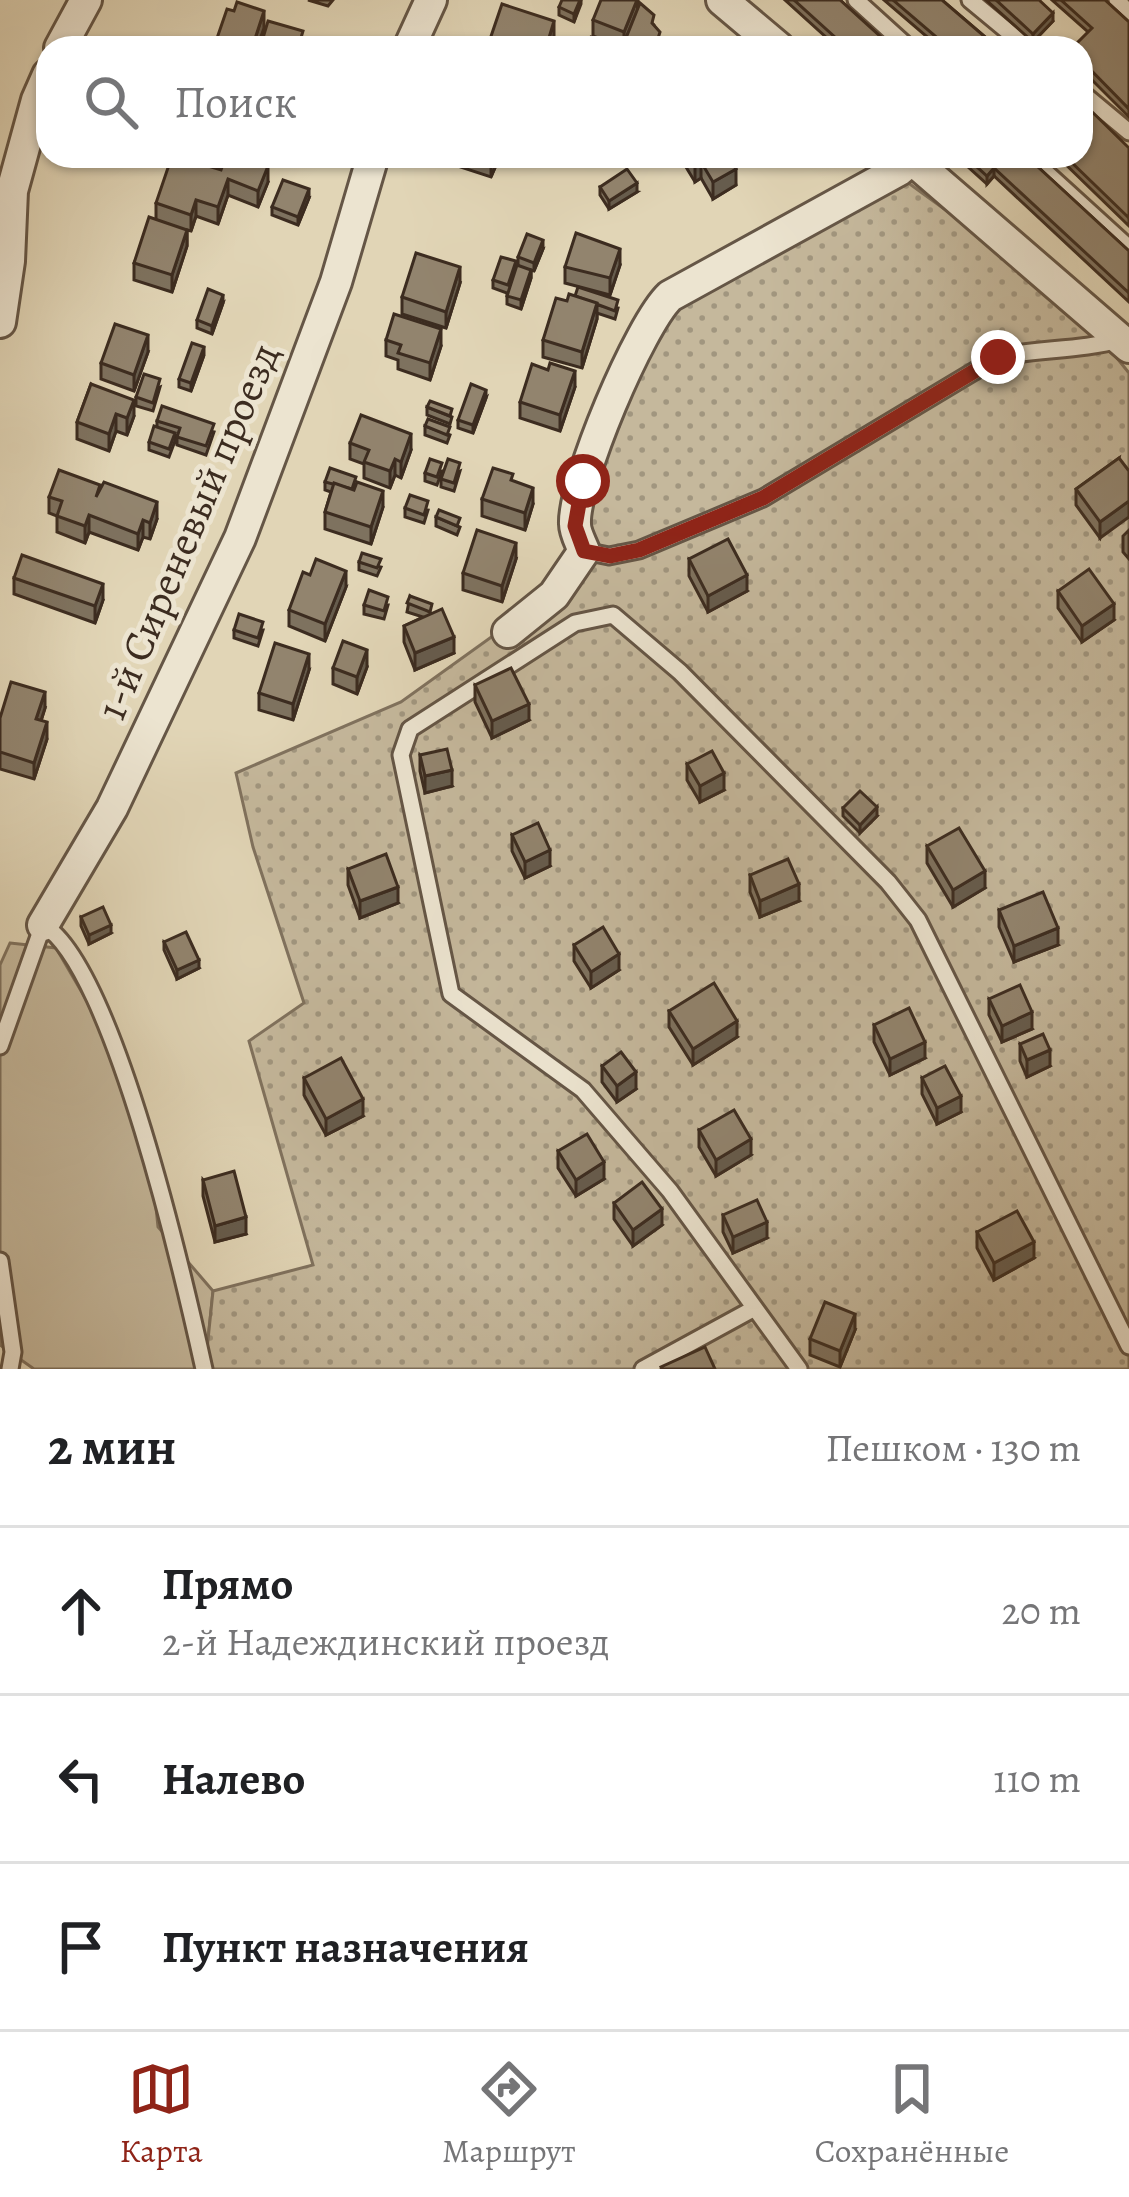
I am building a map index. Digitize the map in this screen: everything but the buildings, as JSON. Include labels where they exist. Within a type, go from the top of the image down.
[{"type":"street","points":[[66,36],[86,0]]},
{"type":"street","points":[[414,36],[431,0]]},
{"type":"street","points":[[722,0],[765,36]]},
{"type":"street","points":[[0,322],[12,191],[36,104]]},
{"type":"street","name":"1-й Сиреневый проезд","points":[[43,925],[112,808],[240,538],[337,282],[370,168]]},
{"type":"street","points":[[508,632],[554,595],[584,551],[575,526],[583,481],[642,332],[658,307],[901,168]]},
{"type":"street","points":[[922,168],[1125,343]]},
{"type":"lane","points":[[856,0],[896,36]]},
{"type":"lane","points":[[970,0],[1014,36]]},
{"type":"lane","points":[[1117,0],[1129,13]]},
{"type":"lane","points":[[1093,102],[1129,132]]},
{"type":"lane","points":[[1041,168],[1129,248]]},
{"type":"lane","points":[[584,551],[610,556],[639,550],[763,498],[998,357],[1035,349],[1125,343]]},
{"type":"lane","points":[[799,1369],[670,1191],[584,1090],[451,994],[401,755],[410,729],[575,623],[614,614],[680,672],[888,882],[918,920],[1129,1346]]},
{"type":"lane","points":[[0,1046],[43,925],[58,933],[106,1019],[175,1235],[204,1369]]},
{"type":"lane","points":[[0,1262],[13,1352],[10,1369]]},
{"type":"lane","points":[[643,1369],[753,1309]]},
{"type":"shaded area","points":[[907,182],[998,248],[1100,337],[1129,373],[1129,1369],[205,1369],[213,1291],[313,1265],[249,1041],[304,1003],[253,847],[236,773],[401,702],[543,600],[587,528],[594,483],[666,313]]},
{"type":"shaded area","points":[[10,943],[56,948],[98,1020],[154,1188],[158,1227],[213,1291],[205,1369],[34,1369],[0,1345],[0,965]]},
{"type":"route","points":[[583,481],[575,526],[584,551],[610,556],[639,550],[763,498],[998,357]]}]
